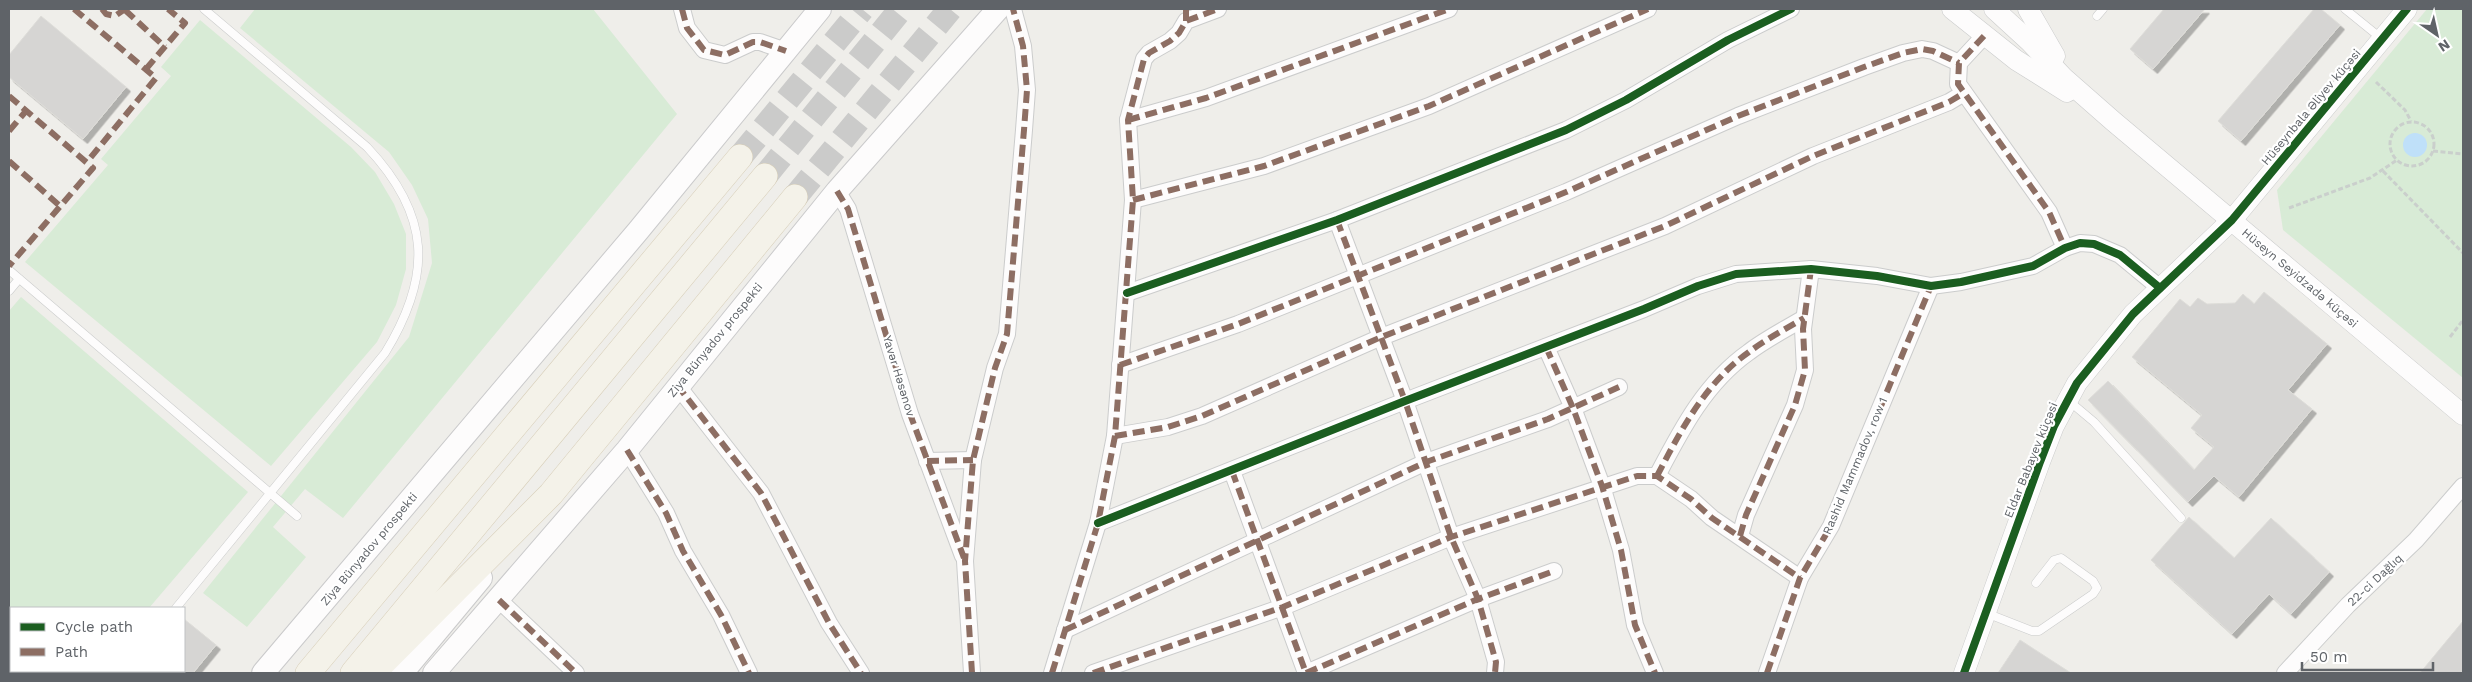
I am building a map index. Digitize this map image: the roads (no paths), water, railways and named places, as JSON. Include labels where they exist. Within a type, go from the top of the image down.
[{"type":"main road","name":"Ziya Bünyadov prospekti","points":[[263,673],[632,239],[820,9]]},
{"type":"main road","name":"Ziya Bünyadov prospekti","points":[[434,673],[499,600],[626,450],[677,385],[837,191],[998,9]]},
{"type":"main road","points":[[308,673],[740,157]]},
{"type":"main road","points":[[353,673],[765,176]]},
{"type":"main road","points":[[402,673],[795,197]]},
{"type":"main road","points":[[373,673],[551,494]]},
{"type":"street","points":[[682,9],[687,28],[704,50],[725,55],[753,42],[760,42],[786,51]]},
{"type":"street","points":[[972,673],[965,561],[972,460],[995,368],[1005,344],[1011,294],[1027,90],[1023,46],[1013,9]]},
{"type":"street","points":[[1052,673],[1098,523],[1115,436],[1133,200],[1128,120],[1144,60],[1149,53],[1170,41],[1179,33],[1186,15],[1218,9]]},
{"type":"street","points":[[1128,120],[1206,98],[1449,9]]},
{"type":"street","points":[[1133,200],[1264,166],[1430,106],[1648,9]]},
{"type":"street","points":[[1127,292],[1337,220],[1566,130],[1626,100],[1728,40],[1791,9]]},
{"type":"street","points":[[1952,9],[2016,60],[2113,121]]},
{"type":"street","points":[[2028,9],[2056,58],[2113,121]]},
{"type":"street","name":"Hüseynbala Əliyev küçəsi","points":[[2232,220],[2408,9]]},
{"type":"street","points":[[2006,19],[2064,78],[2113,121]]},
{"type":"street","points":[[1984,36],[1959,63],[1958,84],[2049,212],[2065,248]]},
{"type":"street","points":[[1120,365],[1238,324],[1566,192],[1738,116],[1864,66],[1903,53],[1922,49],[1933,51],[1959,63]]},
{"type":"street","points":[[1115,436],[1168,427],[1202,416],[1380,338],[1665,226],[1813,156],[1948,102],[1964,93]]},
{"type":"street","name":"Hüseyn Seyidzadə küçəsi","points":[[2113,121],[2463,415]]},
{"type":"street","name":"Yavər Həsənov","points":[[837,191],[848,209],[910,414],[965,561]]},
{"type":"street","points":[[1337,220],[1405,401],[1451,537],[1478,600],[1496,662],[1494,673]]},
{"type":"street","name":"Eldar Babayev küçəsi","points":[[1964,673],[2040,462],[2067,400],[2092,362],[2113,337],[2160,288],[2232,220]]},
{"type":"street","points":[[1098,523],[1698,286],[1736,274],[1811,269],[1877,276],[1931,286],[1961,282],[2033,266],[2065,248],[2080,243],[2106,248],[2120,255],[2160,288]]},
{"type":"street","points":[[1740,536],[1746,515],[1797,396],[1805,370],[1804,318],[1811,269]]},
{"type":"street","name":"Rashid Mammadov, row 1","points":[[1766,673],[1800,578],[1831,526],[1931,286]]},
{"type":"street","points":[[1657,476],[1682,427],[1708,390],[1748,352],[1804,318]]},
{"type":"street","points":[[1546,347],[1573,408],[1602,486],[1620,550],[1635,626],[1655,673]]},
{"type":"street","points":[[677,385],[762,493],[829,623],[860,673]]},
{"type":"street","points":[[1065,630],[1426,462],[1573,408],[1619,388]]},
{"type":"street","points":[[626,450],[666,513],[683,551],[721,615],[749,673]]},
{"type":"street","points":[[927,461],[972,460]]},
{"type":"street","points":[[1232,471],[1306,673],[1478,600],[1554,571]]},
{"type":"street","points":[[1093,673],[1283,607],[1451,537],[1637,476],[1657,476],[1691,499],[1712,518],[1800,578]]},
{"type":"street","name":"22-ci Dağlıq","points":[[2285,673],[2348,605],[2416,540],[2463,486]]},
{"type":"street","points":[[499,600],[576,673]]},
{"type":"lane","points":[[177,607],[385,353],[400,328],[412,296],[420,248],[416,224],[409,204],[386,167],[367,147],[204,9]]},
{"type":"lane","points":[[2097,16],[2103,9]]},
{"type":"lane","points":[[2345,9],[2382,39]]},
{"type":"lane","points":[[9,270],[297,516]]},
{"type":"lane","points":[[9,291],[19,279]]},
{"type":"lane","points":[[2067,400],[2094,422],[2181,518]]},
{"type":"lane","points":[[1986,613],[2032,631],[2039,630],[2093,594],[2097,588],[2093,581],[2061,558],[2054,560],[2036,583]]},
{"type":"water","points":[[2415,133],[2424,136],[2427,145],[2424,154],[2415,157],[2406,154],[2403,145],[2406,136]]},
{"type":"tunnel","points":[[740,157],[862,9]]},
{"type":"tunnel","points":[[765,176],[901,9]]},
{"type":"tunnel","points":[[795,197],[950,9]]}]
